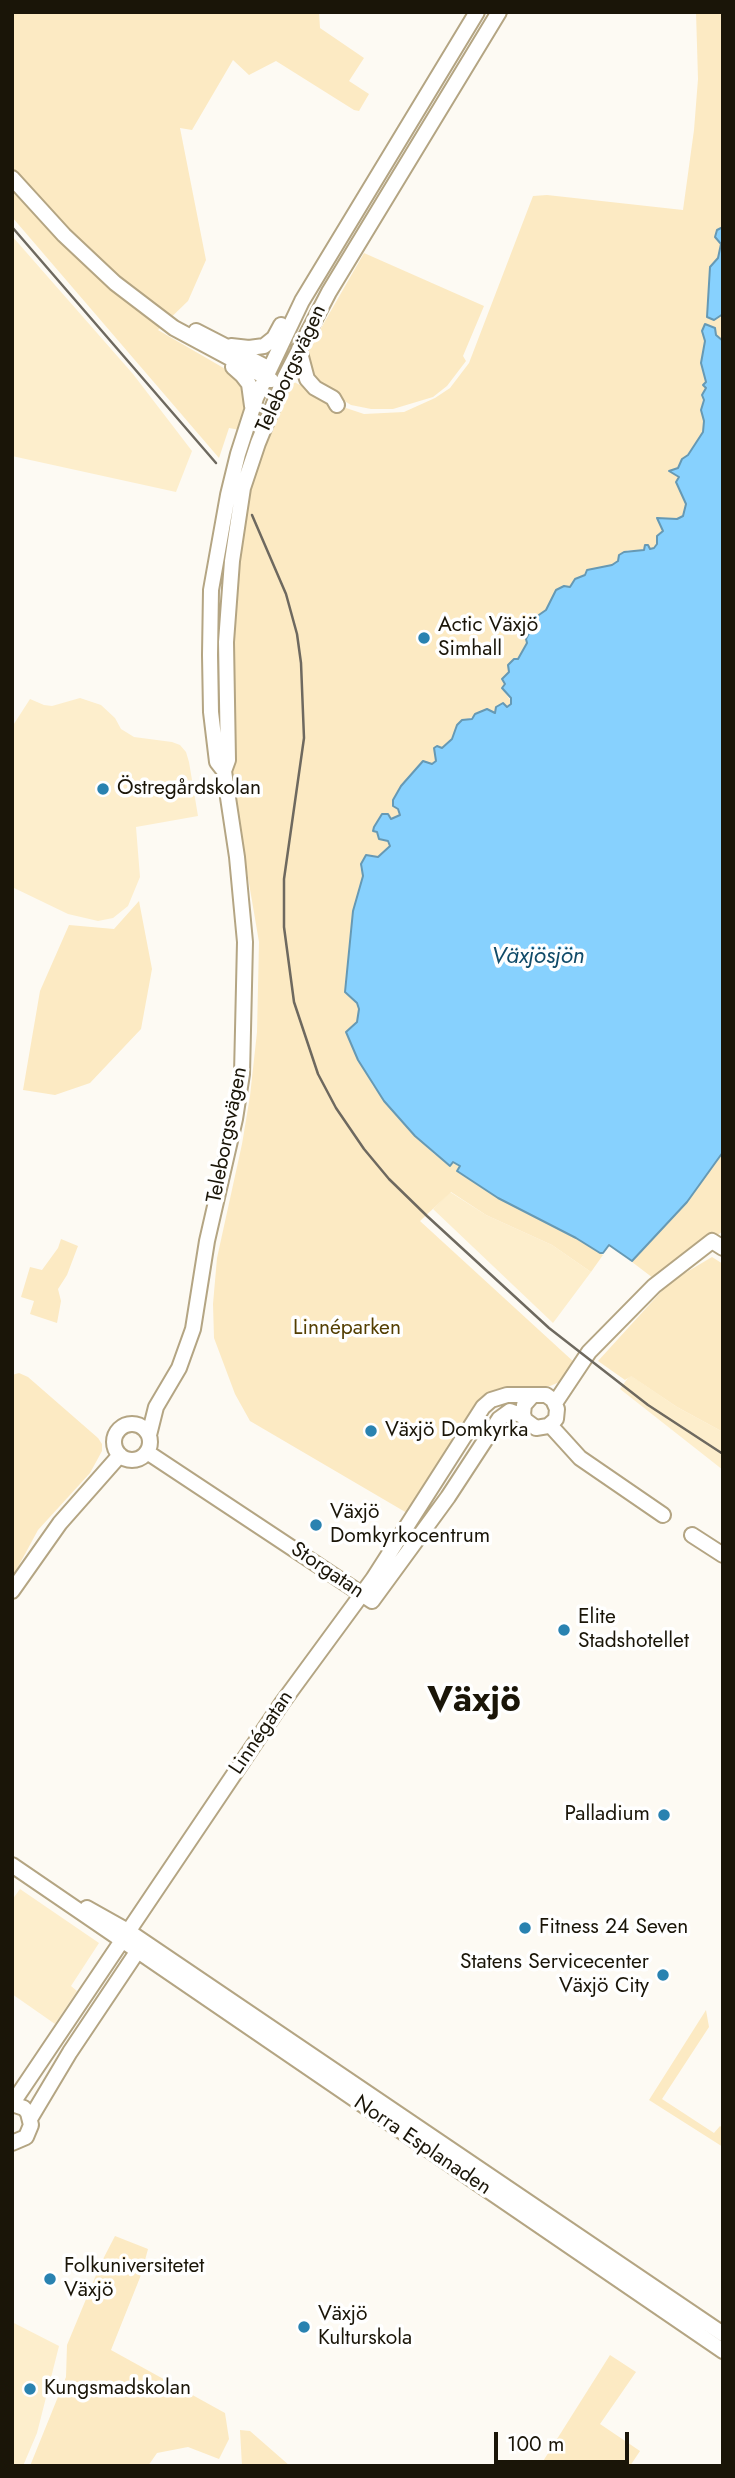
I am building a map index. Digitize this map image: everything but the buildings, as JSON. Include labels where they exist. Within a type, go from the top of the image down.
[{"type":"main road","name":"Teleborgsvägen","points":[[149,1435],[156,1407],[179,1368],[193,1329],[207,1241],[235,1119],[242,1074],[245,942],[237,856],[224,771],[218,762],[211,712],[211,590],[228,495],[252,408],[302,300],[477,12]]},
{"type":"main road","name":"Teleborgsvägen","points":[[224,771],[228,760],[226,642],[233,548],[243,488],[269,411],[342,270],[499,12]]},
{"type":"main road","points":[[12,178],[86,258],[174,328],[283,381]]},
{"type":"main road","points":[[216,347],[253,348],[268,344],[302,300]]},
{"type":"main road","points":[[216,347],[246,379],[250,387],[252,408]]},
{"type":"main road","points":[[299,349],[307,379],[315,388],[333,398],[337,405]]},
{"type":"main road","points":[[555,1403],[589,1352],[614,1325],[654,1286],[717,1245]]},
{"type":"main road","points":[[546,1427],[557,1416],[555,1403],[544,1394],[532,1396],[524,1405],[523,1416],[532,1426],[546,1427],[561,1447],[569,1447],[591,1466],[663,1515]]},
{"type":"main road","name":"Linnégatan","points":[[367,1598],[483,1407],[491,1400],[507,1395],[532,1396]]},
{"type":"main road","name":"Teleborgsvägen","points":[[133,1424],[156,1407]]},
{"type":"main road","name":"Linnégatan","points":[[12,2104],[282,1703],[448,1497],[499,1419],[510,1411],[523,1416]]},
{"type":"main road","points":[[133,1424],[143,1428],[149,1435],[147,1452],[134,1460],[120,1455],[115,1444],[117,1433],[125,1426],[133,1424]]},
{"type":"main road","name":"Storgatan","points":[[147,1452],[367,1598]]},
{"type":"main road","points":[[12,1591],[60,1522],[120,1455]]},
{"type":"main road","points":[[692,1535],[723,1555]]},
{"type":"main road","name":"Norra Esplanaden","points":[[12,1865],[125,1936],[723,2351]]},
{"type":"main road","points":[[14,2145],[29,2131],[30,2119],[70,2052],[140,1947]]},
{"type":"main road","name":"Norra Esplanaden","points":[[140,1947],[723,2334]]},
{"type":"main road","points":[[12,2104],[24,2108],[30,2119]]},
{"type":"shaded area","points":[[12,236],[133,374],[192,451],[176,492],[12,456]]},
{"type":"shaded area","name":"Östregårdskolan","points":[[80,698],[101,705],[115,718],[121,729],[134,737],[180,745],[189,762],[198,816],[136,827],[140,877],[128,906],[113,918],[98,921],[68,914],[12,887],[12,727],[30,699],[52,706]]},
{"type":"shaded area","points":[[450,1192],[486,1215],[552,1245],[591,1272],[553,1323],[433,1209]]},
{"type":"shaded area","points":[[630,1375],[677,1407],[723,1432],[723,1470],[620,1389]]},
{"type":"shaded area","points":[[20,1889],[99,1943],[71,1986],[77,1991],[55,2024],[12,1994],[12,1900]]},
{"type":"shaded area","name":"Kungsmadskolan","points":[[12,2322],[59,2346],[37,2433],[23,2466],[12,2466]]},
{"type":"green space","points":[[12,12],[319,12],[320,28],[364,58],[349,81],[369,94],[359,111],[276,61],[249,75],[233,60],[192,130],[180,128],[206,260],[188,301],[158,330],[234,374],[251,397],[240,430],[229,428],[219,458],[12,217]]},
{"type":"green space","name":"Linnéparken","points":[[696,12],[723,12],[723,227],[716,238],[721,244],[709,293],[707,316],[723,314],[723,341],[716,335],[715,328],[702,331],[705,341],[701,366],[706,382],[701,410],[703,432],[678,468],[670,471],[679,477],[678,486],[685,502],[685,512],[677,519],[658,518],[663,531],[657,536],[657,545],[654,548],[644,546],[644,550],[628,550],[619,555],[618,561],[612,565],[588,570],[585,575],[575,579],[570,587],[565,586],[556,591],[546,610],[533,619],[527,643],[518,660],[514,659],[508,665],[509,672],[502,680],[505,684],[502,688],[512,703],[507,707],[504,703],[495,708],[495,713],[487,710],[461,722],[457,725],[452,739],[442,748],[434,748],[436,761],[433,764],[423,761],[394,797],[393,806],[398,809],[400,815],[395,819],[380,816],[374,827],[379,839],[387,840],[390,845],[378,857],[366,855],[360,867],[363,876],[353,911],[345,993],[357,1003],[359,1013],[357,1022],[346,1032],[373,1086],[398,1118],[433,1153],[449,1165],[453,1161],[460,1167],[457,1171],[498,1198],[603,1255],[591,1272],[552,1245],[486,1215],[451,1192],[420,1221],[575,1363],[562,1381],[550,1386],[505,1391],[407,1513],[250,1421],[235,1394],[214,1338],[213,1304],[217,1258],[242,1144],[257,1032],[259,942],[228,760],[226,642],[243,488],[285,377],[337,405],[364,414],[404,412],[450,388],[469,363],[533,196],[547,195],[683,210],[698,79]]},
{"type":"green space","points":[[364,253],[484,306],[463,356],[466,361],[447,386],[433,397],[393,409],[351,405],[320,386],[307,366],[309,349]]},
{"type":"green space","points":[[139,901],[152,969],[141,1029],[90,1083],[55,1095],[23,1090],[40,991],[69,925],[114,929]]},
{"type":"green space","points":[[723,1152],[723,1231],[657,1281],[632,1262],[687,1202]]},
{"type":"green space","points":[[61,1239],[78,1246],[67,1275],[58,1289],[61,1301],[57,1323],[30,1314],[34,1301],[21,1297],[30,1267],[42,1270],[58,1248]]},
{"type":"green space","points":[[712,1257],[723,1264],[723,1432],[677,1407],[631,1376],[625,1380],[598,1361],[670,1282]]},
{"type":"green space","points":[[19,1373],[28,1377],[98,1438],[102,1451],[90,1473],[38,1530],[12,1578],[12,1375]]},
{"type":"green space","points":[[706,2010],[709,2027],[662,2099],[714,2133],[720,2126],[723,2128],[723,2147],[649,2100]]},
{"type":"green space","points":[[115,2236],[148,2249],[141,2275],[111,2350],[225,2413],[229,2439],[219,2459],[188,2447],[157,2453],[148,2466],[30,2466],[66,2377],[67,2345]]},
{"type":"green space","points":[[610,2355],[636,2372],[600,2424],[640,2451],[630,2466],[540,2466]]},
{"type":"green space","points":[[240,2430],[250,2431],[290,2466],[242,2466]]},
{"type":"water","points":[[723,227],[723,314],[714,320],[707,317],[710,267],[718,258],[721,244],[715,237],[717,230]]},
{"type":"water","name":"Växjösjön","points":[[705,324],[715,328],[716,335],[723,341],[723,1152],[687,1202],[632,1261],[609,1245],[600,1253],[498,1198],[457,1171],[460,1166],[453,1162],[450,1166],[415,1136],[384,1101],[358,1060],[346,1032],[357,1022],[359,1009],[357,1003],[345,992],[353,911],[363,876],[361,864],[366,855],[378,857],[390,846],[388,841],[379,839],[377,832],[373,831],[382,814],[388,814],[391,819],[400,815],[398,809],[393,806],[393,800],[401,786],[423,761],[432,764],[436,761],[434,748],[442,748],[452,739],[462,720],[472,719],[475,714],[487,709],[495,713],[496,707],[503,703],[507,707],[511,704],[511,698],[502,688],[505,684],[502,679],[509,672],[508,665],[518,659],[527,643],[533,619],[546,610],[556,590],[564,586],[570,587],[575,579],[585,575],[587,570],[612,565],[624,552],[644,550],[645,545],[650,549],[654,548],[657,536],[663,531],[657,518],[677,519],[683,516],[686,504],[676,482],[679,477],[669,471],[678,468],[703,432],[701,410],[704,400],[702,395],[706,388],[703,385],[706,382],[701,363],[705,341],[702,331]]},
{"type":"railway","points":[[12,227],[216,463]]},
{"type":"railway","points":[[252,515],[286,594],[297,634],[301,663],[304,738],[284,879],[284,927],[294,1002],[318,1074],[336,1108],[364,1149],[389,1179],[427,1216],[549,1328],[648,1405],[723,1454]]},
{"type":"place","name":"Actic Växjö Simhall","points":[[424,638]]},
{"type":"place","name":"Östregårdskolan","points":[[103,789]]},
{"type":"place","name":"Växjö Domkyrka","points":[[371,1431]]},
{"type":"place","name":"Växjö Domkyrkocentrum","points":[[316,1525]]},
{"type":"place","name":"Elite Stadshotellet","points":[[564,1630]]},
{"type":"place","name":"Palladium","points":[[664,1815]]},
{"type":"place","name":"Fitness 24 Seven","points":[[525,1928]]},
{"type":"place","name":"Statens Servicecenter Växjö City","points":[[663,1975]]},
{"type":"place","name":"Folkuniversitetet Växjö","points":[[50,2279]]},
{"type":"place","name":"Växjö Kulturskola","points":[[304,2327]]},
{"type":"place","name":"Kungsmadskolan","points":[[30,2389]]},
{"type":"district","name":"Växjö","points":[[474,1703]]}]
